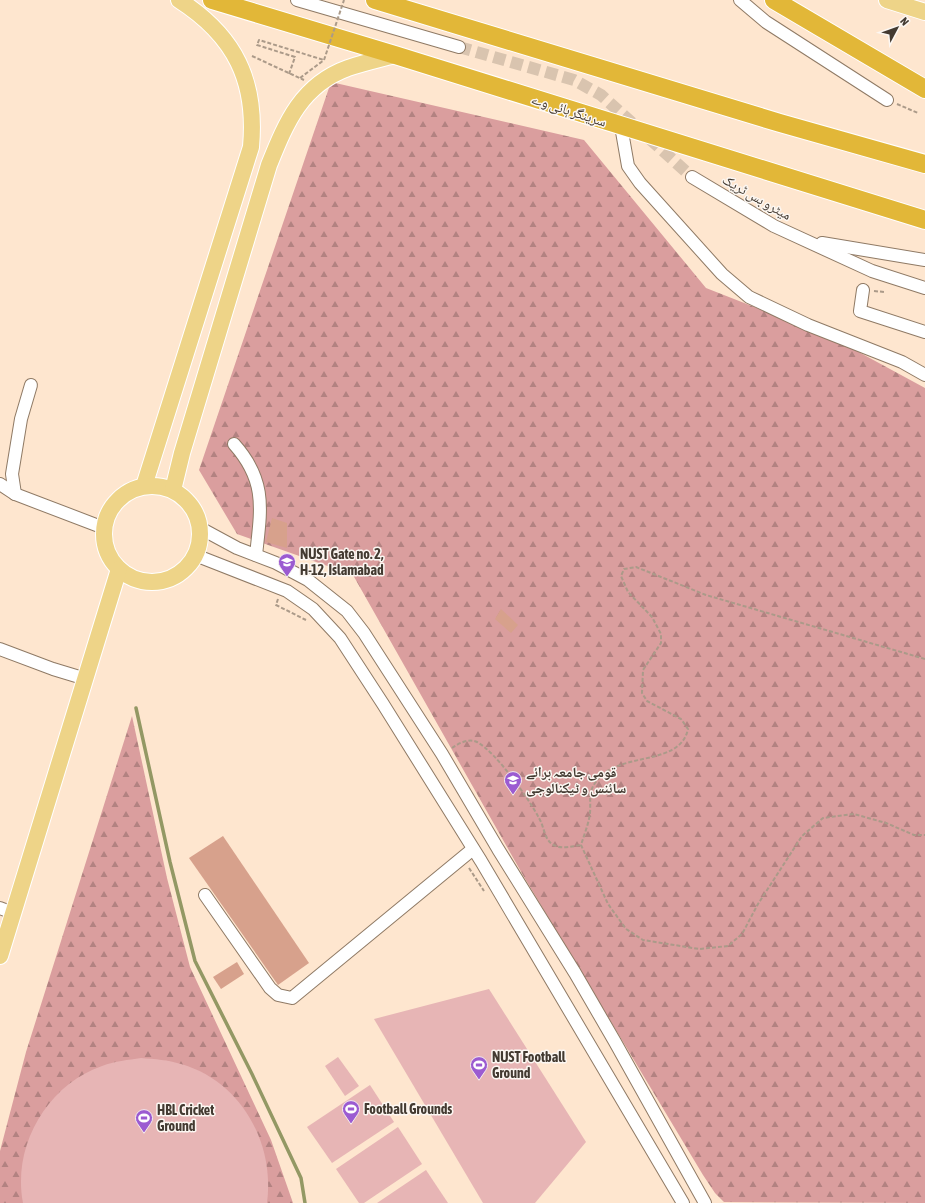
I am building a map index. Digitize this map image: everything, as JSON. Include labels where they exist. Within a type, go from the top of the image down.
[{"type":"highway","name":"سرینگر ہائی وے","points":[[212,0],[395,55],[925,220]]},
{"type":"highway","points":[[375,0],[780,123],[925,164]]},
{"type":"highway","points":[[773,0],[925,89]]},
{"type":"main road","points":[[144,486],[251,147],[253,124],[251,100],[241,68],[231,47],[206,21],[179,0]]},
{"type":"main road","points":[[887,0],[925,12]]},
{"type":"main road","points":[[173,490],[182,453],[269,165],[284,126],[293,111],[316,86],[348,68],[395,55]]},
{"type":"main road","points":[[144,486],[158,486],[173,490],[186,500],[195,512],[200,528],[199,542],[195,555],[189,565],[170,579],[158,582],[146,582],[132,578],[119,569],[110,557],[105,543],[104,528],[108,513],[117,500],[129,491],[144,486]]},
{"type":"main road","points":[[0,956],[6,911],[86,679],[119,569]]},
{"type":"street","points":[[297,0],[459,47]]},
{"type":"street","points":[[740,0],[766,22],[887,100]]},
{"type":"street","points":[[621,126],[628,166],[640,183],[722,274],[748,297],[808,325],[902,362],[925,375]]},
{"type":"street","name":"میٹرو بس ٹریک","points":[[692,177],[774,226],[872,271],[925,288]]},
{"type":"street","name":"میٹرو بس ٹریک","points":[[807,241],[925,260]]},
{"type":"street","points":[[863,290],[860,311],[925,332]]},
{"type":"street","points":[[16,494],[12,474],[21,419],[31,385]]},
{"type":"street","points":[[234,444],[245,456],[253,470],[260,490],[260,522],[256,555]]},
{"type":"street","points":[[0,484],[16,494],[104,528]]},
{"type":"street","points":[[200,528],[237,548],[256,555],[308,580],[347,611],[364,633],[442,754],[615,1042],[705,1203]]},
{"type":"street","points":[[195,555],[282,588],[313,609],[340,638],[384,704],[481,861],[682,1203]]},
{"type":"street","points":[[0,649],[86,679]]},
{"type":"street","points":[[205,895],[270,988],[278,995],[292,998],[379,925],[464,858],[473,849]]},
{"type":"street","points":[[481,861],[498,849]]},
{"type":"path","points":[[300,78],[324,60],[344,0]]},
{"type":"path","points":[[289,74],[295,57],[257,45],[259,40],[324,60]]},
{"type":"path","points":[[231,47],[316,86]]},
{"type":"path","points":[[887,100],[918,113]]},
{"type":"path","points":[[925,660],[706,595],[636,567],[624,569],[621,576],[628,592],[652,618],[661,634],[661,644],[643,670],[642,693],[647,700],[681,719],[688,729],[686,740],[678,748],[658,756],[631,760],[599,776],[593,784],[589,799],[590,813],[581,846],[608,904],[626,929],[643,940],[698,949],[728,946],[742,934],[758,904],[802,836],[823,818],[854,814],[886,822],[914,835],[925,835]]},
{"type":"path","points":[[282,588],[276,605],[307,621]]},
{"type":"path","points":[[442,754],[467,741],[477,742],[488,750],[505,768],[540,820],[543,832],[549,841],[556,846],[581,846]]},
{"type":"path","points":[[464,858],[487,896]]},
{"type":"green space","points":[[331,82],[584,140],[706,288],[831,337],[925,388],[925,1203],[724,1202],[715,1193],[524,877],[353,575],[237,534],[199,470]]},
{"type":"green space","points":[[132,716],[167,878],[190,967],[271,1140],[293,1203],[0,1203],[0,1151],[26,1052]]},
{"type":"shaded area","name":"NUST Football Ground","points":[[489,989],[586,1142],[535,1203],[483,1203],[374,1019]]},
{"type":"shaded area","points":[[338,1057],[359,1086],[345,1096],[325,1066]]},
{"type":"shaded area","name":"HBL Cricket Ground","points":[[141,1058],[181,1064],[202,1072],[221,1084],[237,1100],[250,1117],[259,1137],[265,1158],[268,1180],[267,1203],[23,1203],[21,1182],[23,1160],[29,1140],[38,1120],[50,1103],[65,1087],[82,1075],[107,1064]]},
{"type":"shaded area","name":"Football Grounds","points":[[370,1085],[394,1122],[332,1163],[307,1127]]},
{"type":"shaded area","name":"Football Grounds","points":[[398,1127],[422,1164],[364,1203],[359,1203],[336,1169]]},
{"type":"shaded area","points":[[426,1170],[448,1203],[377,1203]]},
{"type":"building","points":[[272,518],[287,523],[287,548],[266,542]]},
{"type":"building","points":[[501,609],[518,625],[511,633],[495,619]]},
{"type":"building","points":[[223,836],[309,963],[278,985],[189,858]]},
{"type":"building","points":[[237,962],[244,974],[221,989],[213,977]]},
{"type":"waterway","points":[[136,708],[170,862],[195,961],[252,1074],[301,1178],[305,1203]]},
{"type":"tunnel","points":[[459,47],[574,80],[601,95],[692,177]]},
{"type":"place","name":"NUST Gate no. 2, H-12, Islamabad","points":[[287,577]]},
{"type":"place","name":"قومی جامعہ برائے سائنس و ٹیکنالوجی","points":[[513,795]]},
{"type":"place","name":"NUST Football Ground","points":[[479,1080]]},
{"type":"place","name":"Football Grounds","points":[[351,1124]]},
{"type":"place","name":"HBL Cricket Ground","points":[[144,1133]]}]
